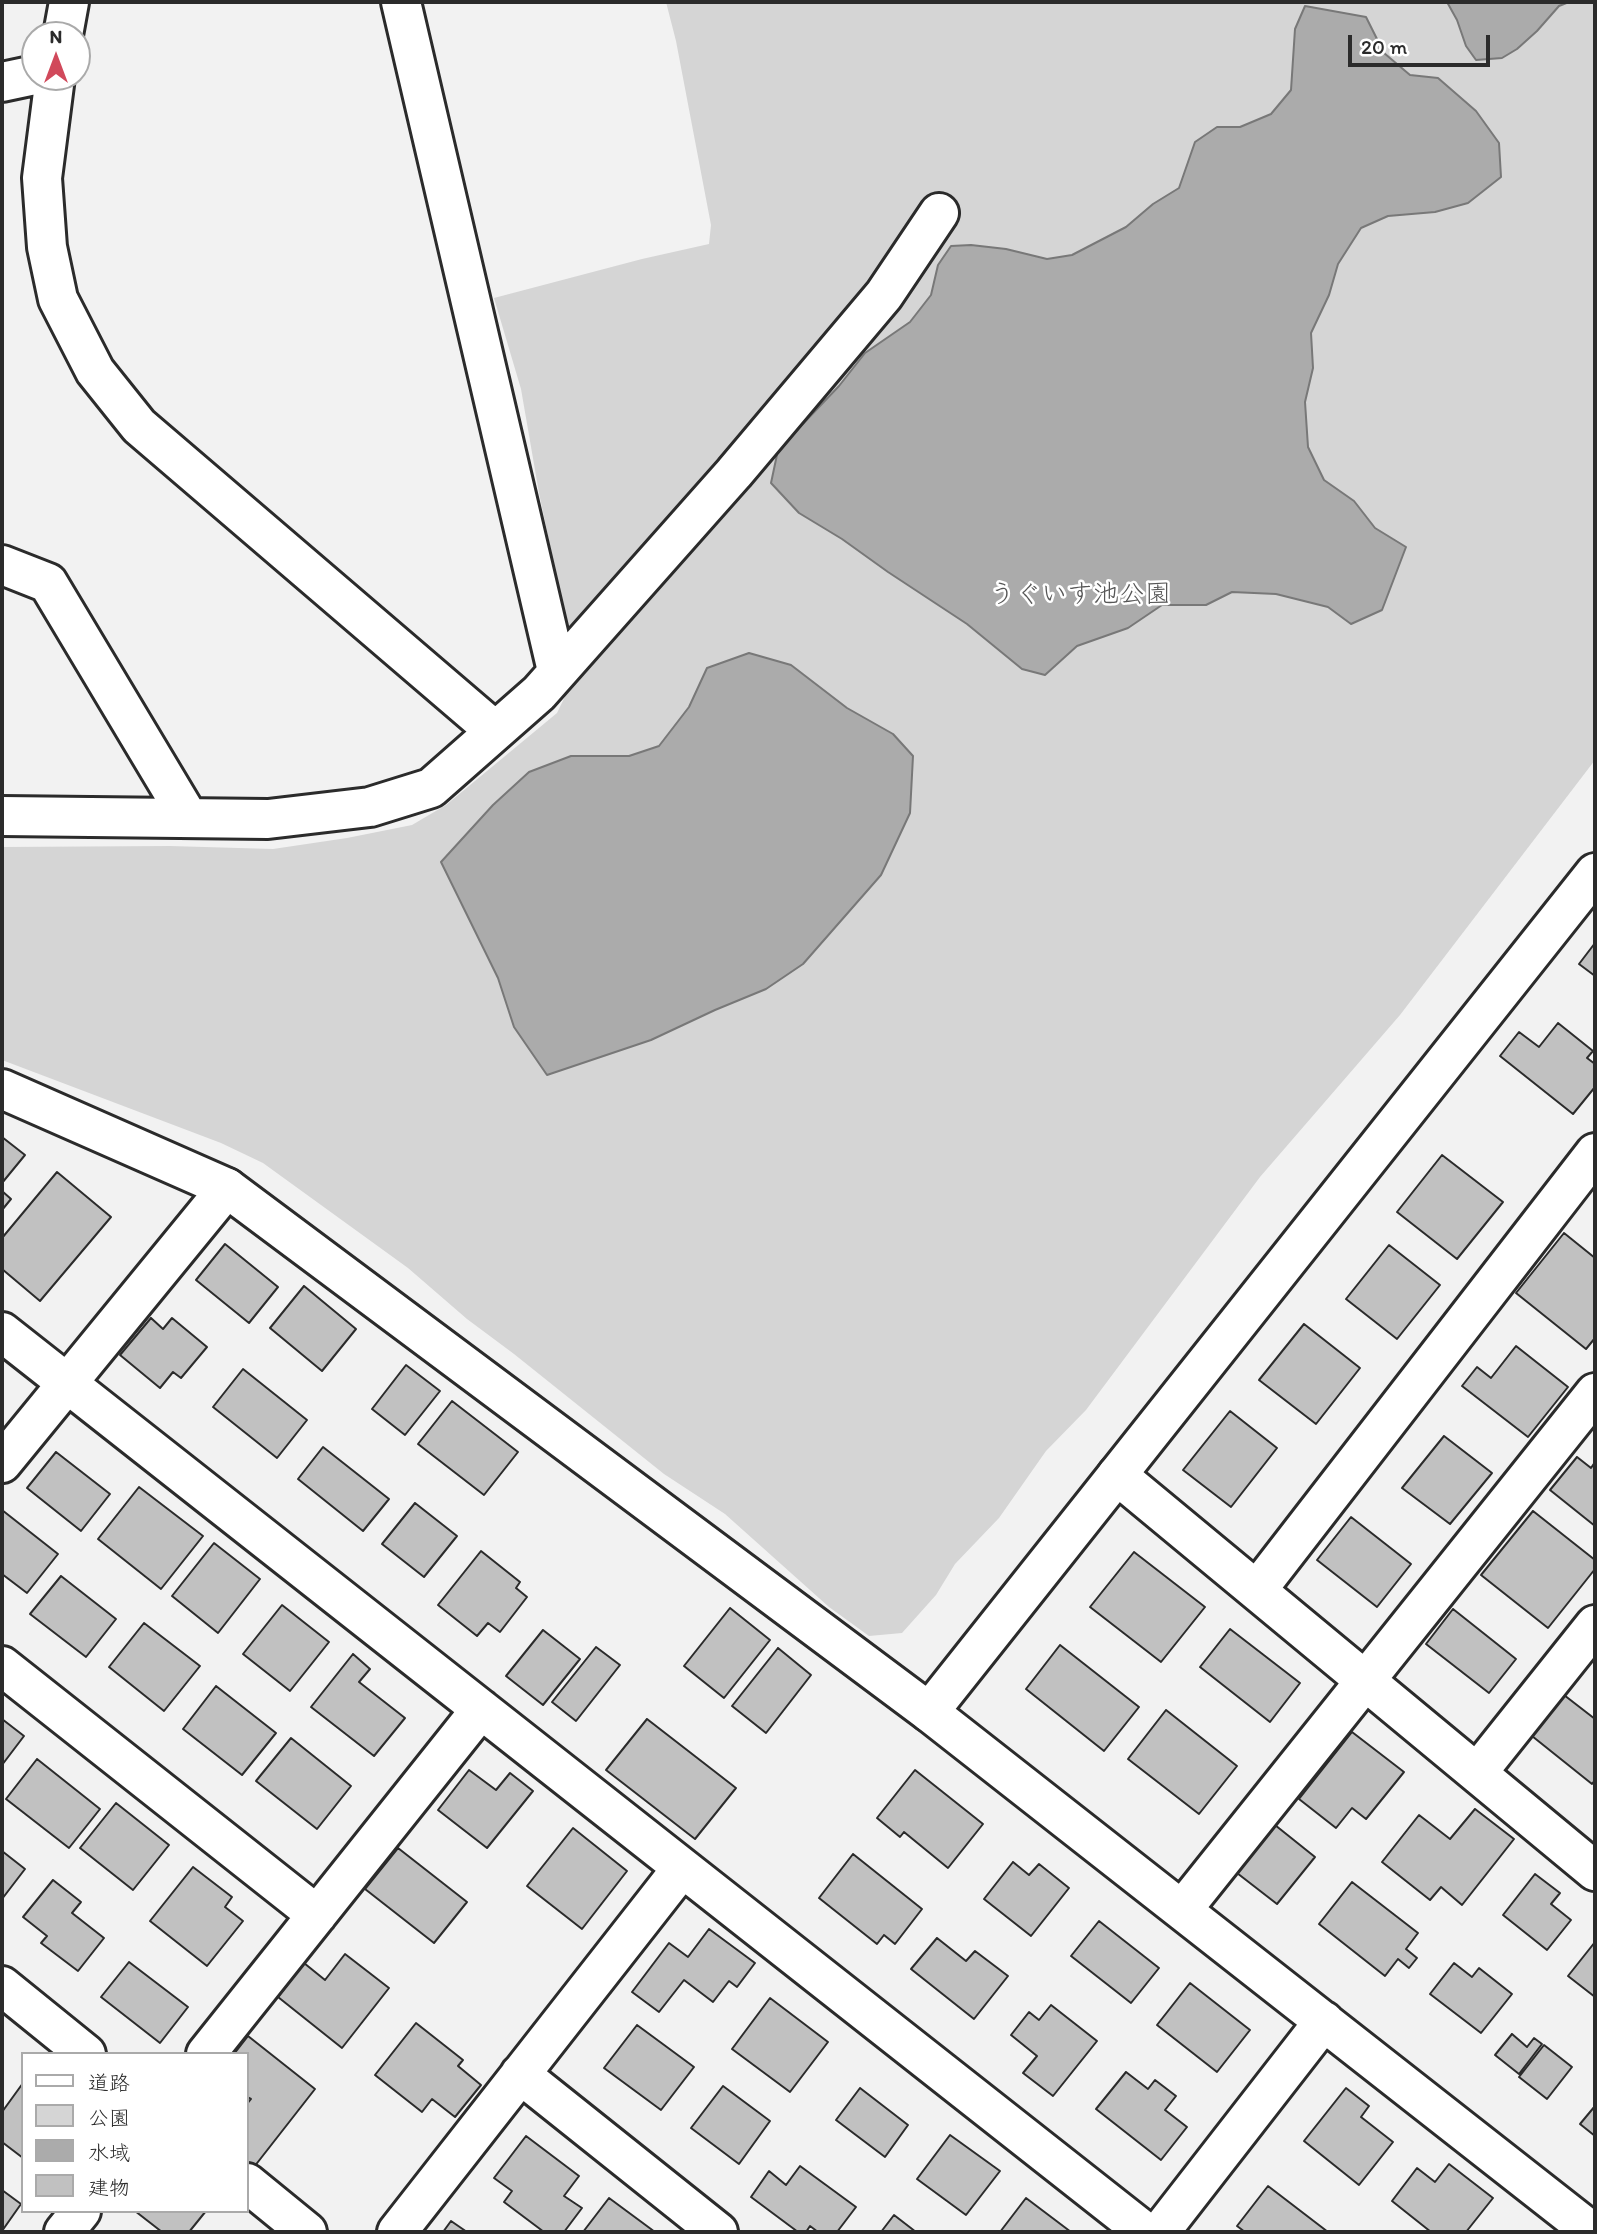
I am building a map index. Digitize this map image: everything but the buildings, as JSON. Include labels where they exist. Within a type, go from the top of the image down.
[{"type":"street","points":[[66,21],[69,2]]},
{"type":"street","points":[[401,2],[557,671]]},
{"type":"street","points":[[2,82],[21,78]]},
{"type":"street","points":[[53,91],[42,178],[47,247],[58,299],[95,371],[139,426],[495,731]]},
{"type":"street","points":[[2,817],[268,819],[370,807],[431,788],[539,692],[734,473],[884,295],[939,213]]},
{"type":"street","points":[[2,565],[48,583],[188,817]]},
{"type":"street","points":[[929,1712],[1595,873]]},
{"type":"street","points":[[2,1089],[227,1188],[929,1712],[1592,2232]]},
{"type":"street","points":[[1257,1590],[1595,1153]]},
{"type":"street","points":[[2,1462],[227,1188]]},
{"type":"street","points":[[2,1332],[1145,2232]]},
{"type":"street","points":[[1182,1910],[1595,1393]]},
{"type":"street","points":[[1117,1475],[1595,1871]]},
{"type":"street","points":[[1477,1773],[1595,1625]]},
{"type":"street","points":[[2,1665],[317,1915]]},
{"type":"street","points":[[208,2052],[481,1709]]},
{"type":"street","points":[[397,2232],[682,1868]]},
{"type":"street","points":[[2,1986],[84,2052]]},
{"type":"street","points":[[1160,2232],[1324,2021]]},
{"type":"street","points":[[520,2074],[718,2232]]},
{"type":"street","points":[[248,2184],[307,2232]]},
{"type":"street","points":[[64,2232],[79,2213]]},
{"type":"green space","name":"うぐいす池公園","points":[[666,2],[1595,2],[1595,760],[1400,1015],[1260,1177],[1086,1410],[1046,1451],[999,1518],[955,1564],[936,1595],[902,1633],[869,1636],[829,1607],[725,1514],[664,1474],[467,1319],[408,1268],[263,1163],[221,1143],[2,1060],[2,847],[170,846],[273,849],[412,825],[446,805],[557,713],[574,678],[570,642],[539,493],[521,389],[494,298],[709,244],[711,225]]},
{"type":"water","points":[[1447,2],[1569,2],[1559,6],[1517,49],[1502,58],[1476,60],[1466,46]]},
{"type":"water","points":[[1305,6],[1366,17],[1384,53],[1410,75],[1438,78],[1476,111],[1499,143],[1501,177],[1468,203],[1435,212],[1388,216],[1361,228],[1338,264],[1329,295],[1311,333],[1313,368],[1305,402],[1308,447],[1324,480],[1354,501],[1375,528],[1406,547],[1382,610],[1351,624],[1328,607],[1276,594],[1232,592],[1206,605],[1162,605],[1128,628],[1077,646],[1045,675],[1022,669],[967,624],[799,513],[771,483],[778,450],[839,386],[865,353],[910,322],[931,295],[938,265],[951,246],[1006,249],[1047,259],[1072,255],[1126,227],[1153,204],[1179,188],[1195,142],[1217,127],[1240,127],[1271,114],[1291,90],[1295,29]]},
{"type":"water","points":[[749,653],[791,665],[847,708],[893,734],[913,756],[910,813],[881,875],[803,964],[766,989],[651,1040],[547,1075],[514,1027],[498,978],[441,862],[493,805],[529,772],[571,756],[629,756],[659,746],[689,707],[707,668]]}]
